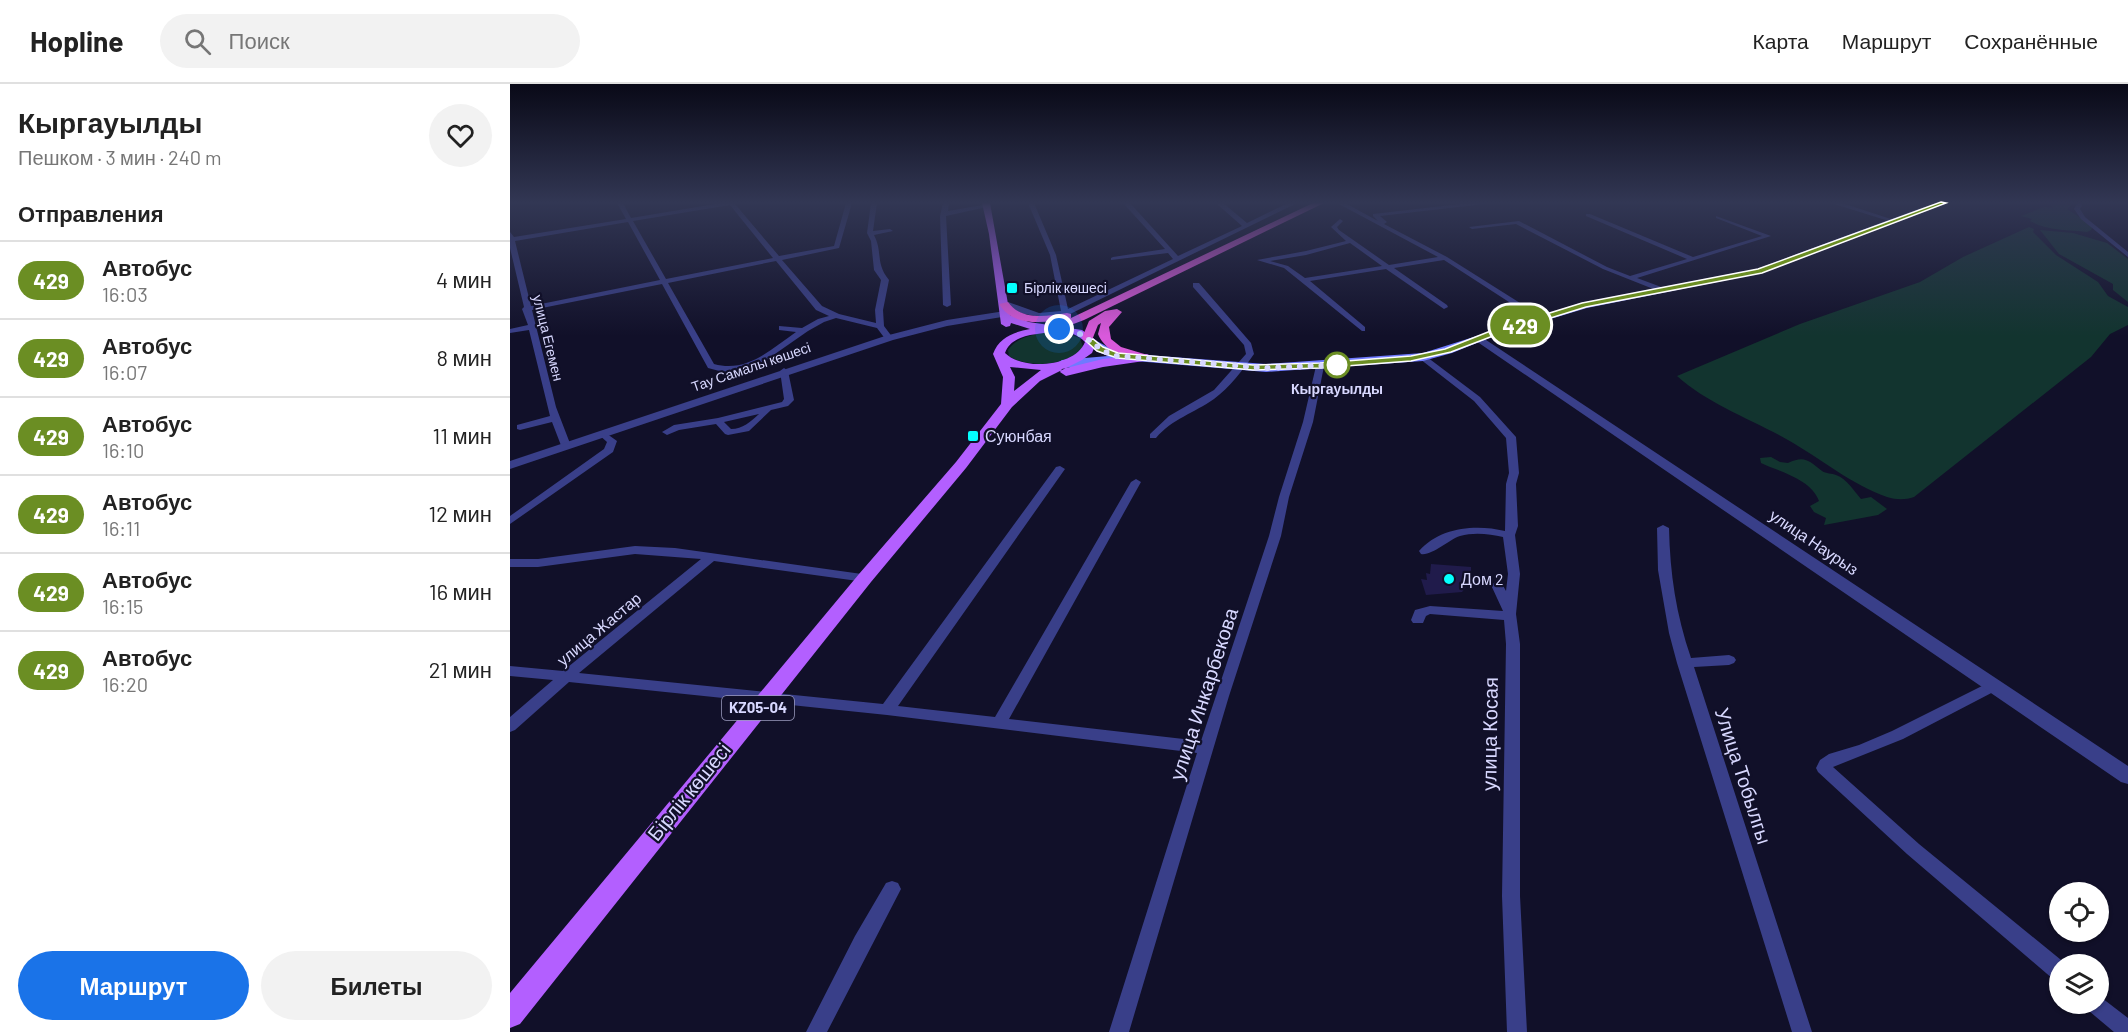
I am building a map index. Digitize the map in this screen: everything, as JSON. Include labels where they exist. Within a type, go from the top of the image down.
[{"type":"highway","points":[[1051,329],[1226,247]]},
{"type":"highway","points":[[1089,339],[1090,327],[1099,318],[1247,247]]},
{"type":"highway","points":[[1131,302],[1107,321],[1103,331],[1104,336],[1117,350],[1147,358]]},
{"type":"highway","points":[[1005,314],[1007,310],[1014,314],[1039,318],[1072,315],[1102,306]]},
{"type":"main road","points":[[994,247],[1005,314],[1003,344]]},
{"type":"main road","points":[[1005,314],[1022,323],[1074,331],[1111,354],[1241,366],[1320,366],[1423,357],[1585,305],[1759,271],[1823,247]]},
{"type":"main road","points":[[1007,404],[1009,376],[999,349],[1003,344],[1018,336],[1051,329]]},
{"type":"main road","name":"KZ05-04","points":[[1007,404],[1036,378],[1083,355],[1088,350],[1089,339]]},
{"type":"main road","points":[[1062,364],[1147,358]]},
{"type":"main road","points":[[1007,404],[1044,381],[1070,371],[1096,364],[1147,358]]},
{"type":"main road","name":"KZ05-04","points":[[1001,359],[1023,367],[1062,364]]},
{"type":"main road","name":"Бірлік көшесі","points":[[510,1014],[864,578],[961,465],[1007,404]]},
{"type":"street","name":"улица Егемен","points":[[512,247],[555,418],[566,446]]},
{"type":"street","points":[[645,247],[702,354],[711,366],[718,370],[730,370],[755,363],[828,317],[836,316]]},
{"type":"street","points":[[768,247],[819,308],[836,316],[880,326]]},
{"type":"street","points":[[526,309],[834,247]]},
{"type":"street","points":[[875,247],[878,270],[885,280],[879,310],[880,326],[889,338]]},
{"type":"street","points":[[944,247],[947,305]]},
{"type":"street","points":[[1050,247],[1065,313]]},
{"type":"street","points":[[1164,247],[1176,258]]},
{"type":"street","points":[[1005,314],[1016,305],[1022,310],[1039,316],[1065,313],[1198,247]]},
{"type":"street","points":[[1328,247],[1260,260],[1286,267],[1362,329]]},
{"type":"street","points":[[1361,247],[1444,307]]},
{"type":"street","points":[[1424,247],[1445,258],[1540,318]]},
{"type":"street","points":[[1565,247],[1605,268],[1633,277],[1661,290]]},
{"type":"street","points":[[1665,247],[1691,258]]},
{"type":"street","points":[[1633,277],[1729,247]]},
{"type":"street","points":[[1113,259],[1167,251]]},
{"type":"street","points":[[1304,280],[1445,258]]},
{"type":"street","points":[[1153,436],[1161,424],[1211,397],[1250,354],[1248,345],[1196,285]]},
{"type":"street","name":"Тау Самалы көшесі","points":[[510,465],[784,371],[889,338],[947,323],[1005,314]]},
{"type":"street","points":[[510,332],[532,327]]},
{"type":"street","points":[[782,328],[804,331]]},
{"type":"street","name":"улица Наурыз","points":[[1480,339],[2128,776]]},
{"type":"street","name":"улица Косая","points":[[1423,357],[1477,399],[1511,437],[1514,473],[1511,484],[1512,526],[1509,536],[1514,574],[1510,614],[1513,644],[1511,896],[1517,1032]]},
{"type":"street","name":"улица Инкарбекова","points":[[1119,1032],[1206,748],[1275,536],[1284,497],[1308,422],[1320,366]]},
{"type":"street","points":[[667,432],[689,424],[718,421],[769,410],[785,404],[789,400],[784,371]]},
{"type":"street","points":[[718,421],[728,432],[740,432],[750,429],[769,410]]},
{"type":"street","points":[[520,427],[555,418]]},
{"type":"street","points":[[510,521],[609,450],[612,441],[603,434]]},
{"type":"street","points":[[887,710],[1060,469]]},
{"type":"street","points":[[999,723],[1136,482]]},
{"type":"street","name":"Улица Тобылгы","points":[[1663,528],[1664,570],[1684,663],[1802,1032]]},
{"type":"street","points":[[1425,550],[1446,536],[1465,530],[1494,531],[1509,536]]},
{"type":"street","points":[[510,563],[538,563],[635,550],[675,552],[864,578]]},
{"type":"street","name":"улица Жастар","points":[[510,726],[710,558]]},
{"type":"street","points":[[1418,620],[1420,613],[1430,610],[1510,614],[1497,585]]},
{"type":"street","points":[[1684,663],[1729,660]]},
{"type":"street","points":[[510,671],[887,710],[1206,748]]},
{"type":"street","points":[[1994,686],[1864,749],[1828,761],[1824,768],[1913,849],[2049,963]]},
{"type":"street","points":[[816,1032],[892,889]]},
{"type":"street","points":[[2108,1014],[2128,1031]]},
{"type":"green space","points":[[1984,247],[2048,247],[2056,255],[2098,282],[2108,296],[2128,307],[2128,325],[2110,334],[2091,357],[1914,497],[1891,498],[1861,486],[1788,440],[1702,395],[1677,376],[1800,324],[1920,282]]},
{"type":"green space","points":[[2054,247],[2113,247],[2128,259],[2128,302],[2113,290],[2113,284],[2059,254]]},
{"type":"green space","points":[[1041,333],[1064,333],[1080,338],[1083,347],[1068,358],[1048,364],[1027,363],[1009,356],[1008,350],[1014,343]]},
{"type":"green space","points":[[1771,457],[1788,463],[1799,459],[1806,460],[1824,472],[1844,479],[1861,499],[1871,497],[1887,509],[1878,515],[1824,525],[1826,518],[1814,512],[1810,506],[1819,501],[1815,493],[1794,477],[1761,463],[1760,458]]},
{"type":"building","name":"Дом 2","points":[[1431,564],[1471,567],[1471,580],[1467,581],[1462,592],[1426,595],[1421,579],[1427,580],[1426,573],[1430,574]]},
{"type":"bus line","name":"429","points":[[1090,341],[1105,352],[1117,356],[1181,359],[1266,368],[1411,359],[1448,351],[1490,334],[1585,305],[1759,271],[1822,247]]},
{"type":"place","name":"Бірлік көшесі","points":[[1012,288]]},
{"type":"place","name":"Кыргауылды","points":[[1337,365]]},
{"type":"place","name":"Суюнбая","points":[[973,436]]},
{"type":"place","name":"Дом 2","points":[[1449,579]]},
{"type":"route","points":[[1059,329],[1080,333],[1100,349],[1117,356],[1181,359],[1266,368],[1337,365]]}]
